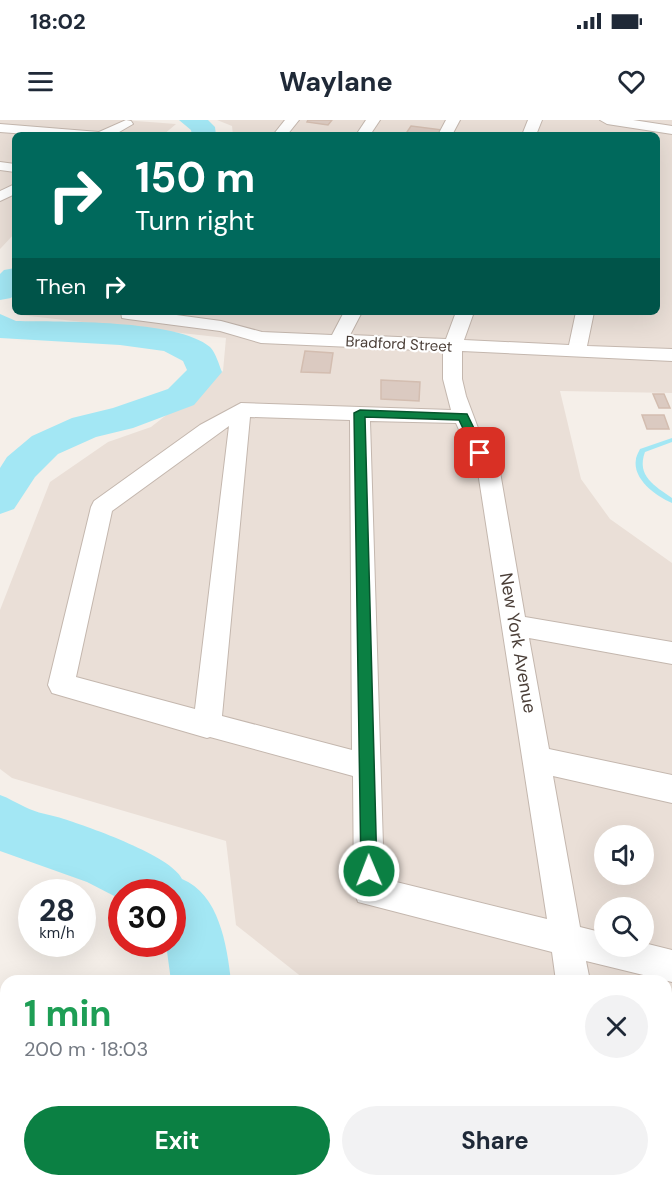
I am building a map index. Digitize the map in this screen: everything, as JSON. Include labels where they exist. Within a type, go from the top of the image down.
[{"type":"street","points":[[282,132],[292,120]]},
{"type":"street","points":[[607,120],[623,129],[672,130]]},
{"type":"street","points":[[110,132],[126,124]]},
{"type":"street","points":[[0,128],[54,132]]},
{"type":"street","name":"Bradford Street","points":[[162,315],[227,319],[261,338],[672,355]]},
{"type":"street","points":[[338,341],[351,315]]},
{"type":"street","name":"New York Avenue","points":[[464,315],[453,347],[450,373],[463,417],[489,472],[572,975]]},
{"type":"street","points":[[577,350],[584,315]]},
{"type":"street","points":[[367,767],[207,726],[61,685],[102,507],[207,430],[241,410],[463,417]]},
{"type":"street","points":[[207,726],[241,410]]},
{"type":"street","points":[[360,413],[369,891],[672,966]]},
{"type":"street","points":[[515,625],[672,653]]},
{"type":"street","points":[[538,760],[672,789]]},
{"type":"shaded area","points":[[0,120],[123,120],[176,124],[167,132],[12,132],[12,236],[0,249]]},
{"type":"shaded area","points":[[217,120],[672,120],[672,393],[560,391],[581,479],[610,519],[672,563],[672,975],[299,975],[236,925],[226,841],[12,778],[0,769],[0,610],[50,482],[108,442],[151,427],[223,371],[226,338],[20,315],[660,315],[660,132],[233,132],[232,126]]},
{"type":"building","points":[[308,120],[332,120],[328,125],[307,122]]},
{"type":"building","points":[[411,126],[443,130],[442,132],[407,132]]},
{"type":"building","points":[[305,351],[333,353],[330,373],[301,372]]},
{"type":"building","points":[[381,380],[420,382],[419,401],[381,399]]},
{"type":"building","points":[[653,394],[664,394],[670,408],[659,408]]},
{"type":"building","points":[[642,415],[664,415],[669,429],[647,429]]},
{"type":"waterway","points":[[191,120],[203,127],[204,132]]},
{"type":"waterway","points":[[0,291],[12,280]]},
{"type":"waterway","points":[[0,324],[7,330],[120,335],[172,342],[198,355],[205,372],[181,397],[120,419],[85,427],[45,445],[21,467],[0,499]]},
{"type":"waterway","points":[[672,440],[642,451],[639,460],[641,474],[645,480],[672,501]]},
{"type":"waterway","points":[[0,821],[8,828],[106,862],[139,879]]},
{"type":"waterway","points":[[186,918],[195,939],[200,975]]},
{"type":"route","points":[[369,871],[360,413],[463,417],[480,453]]}]
